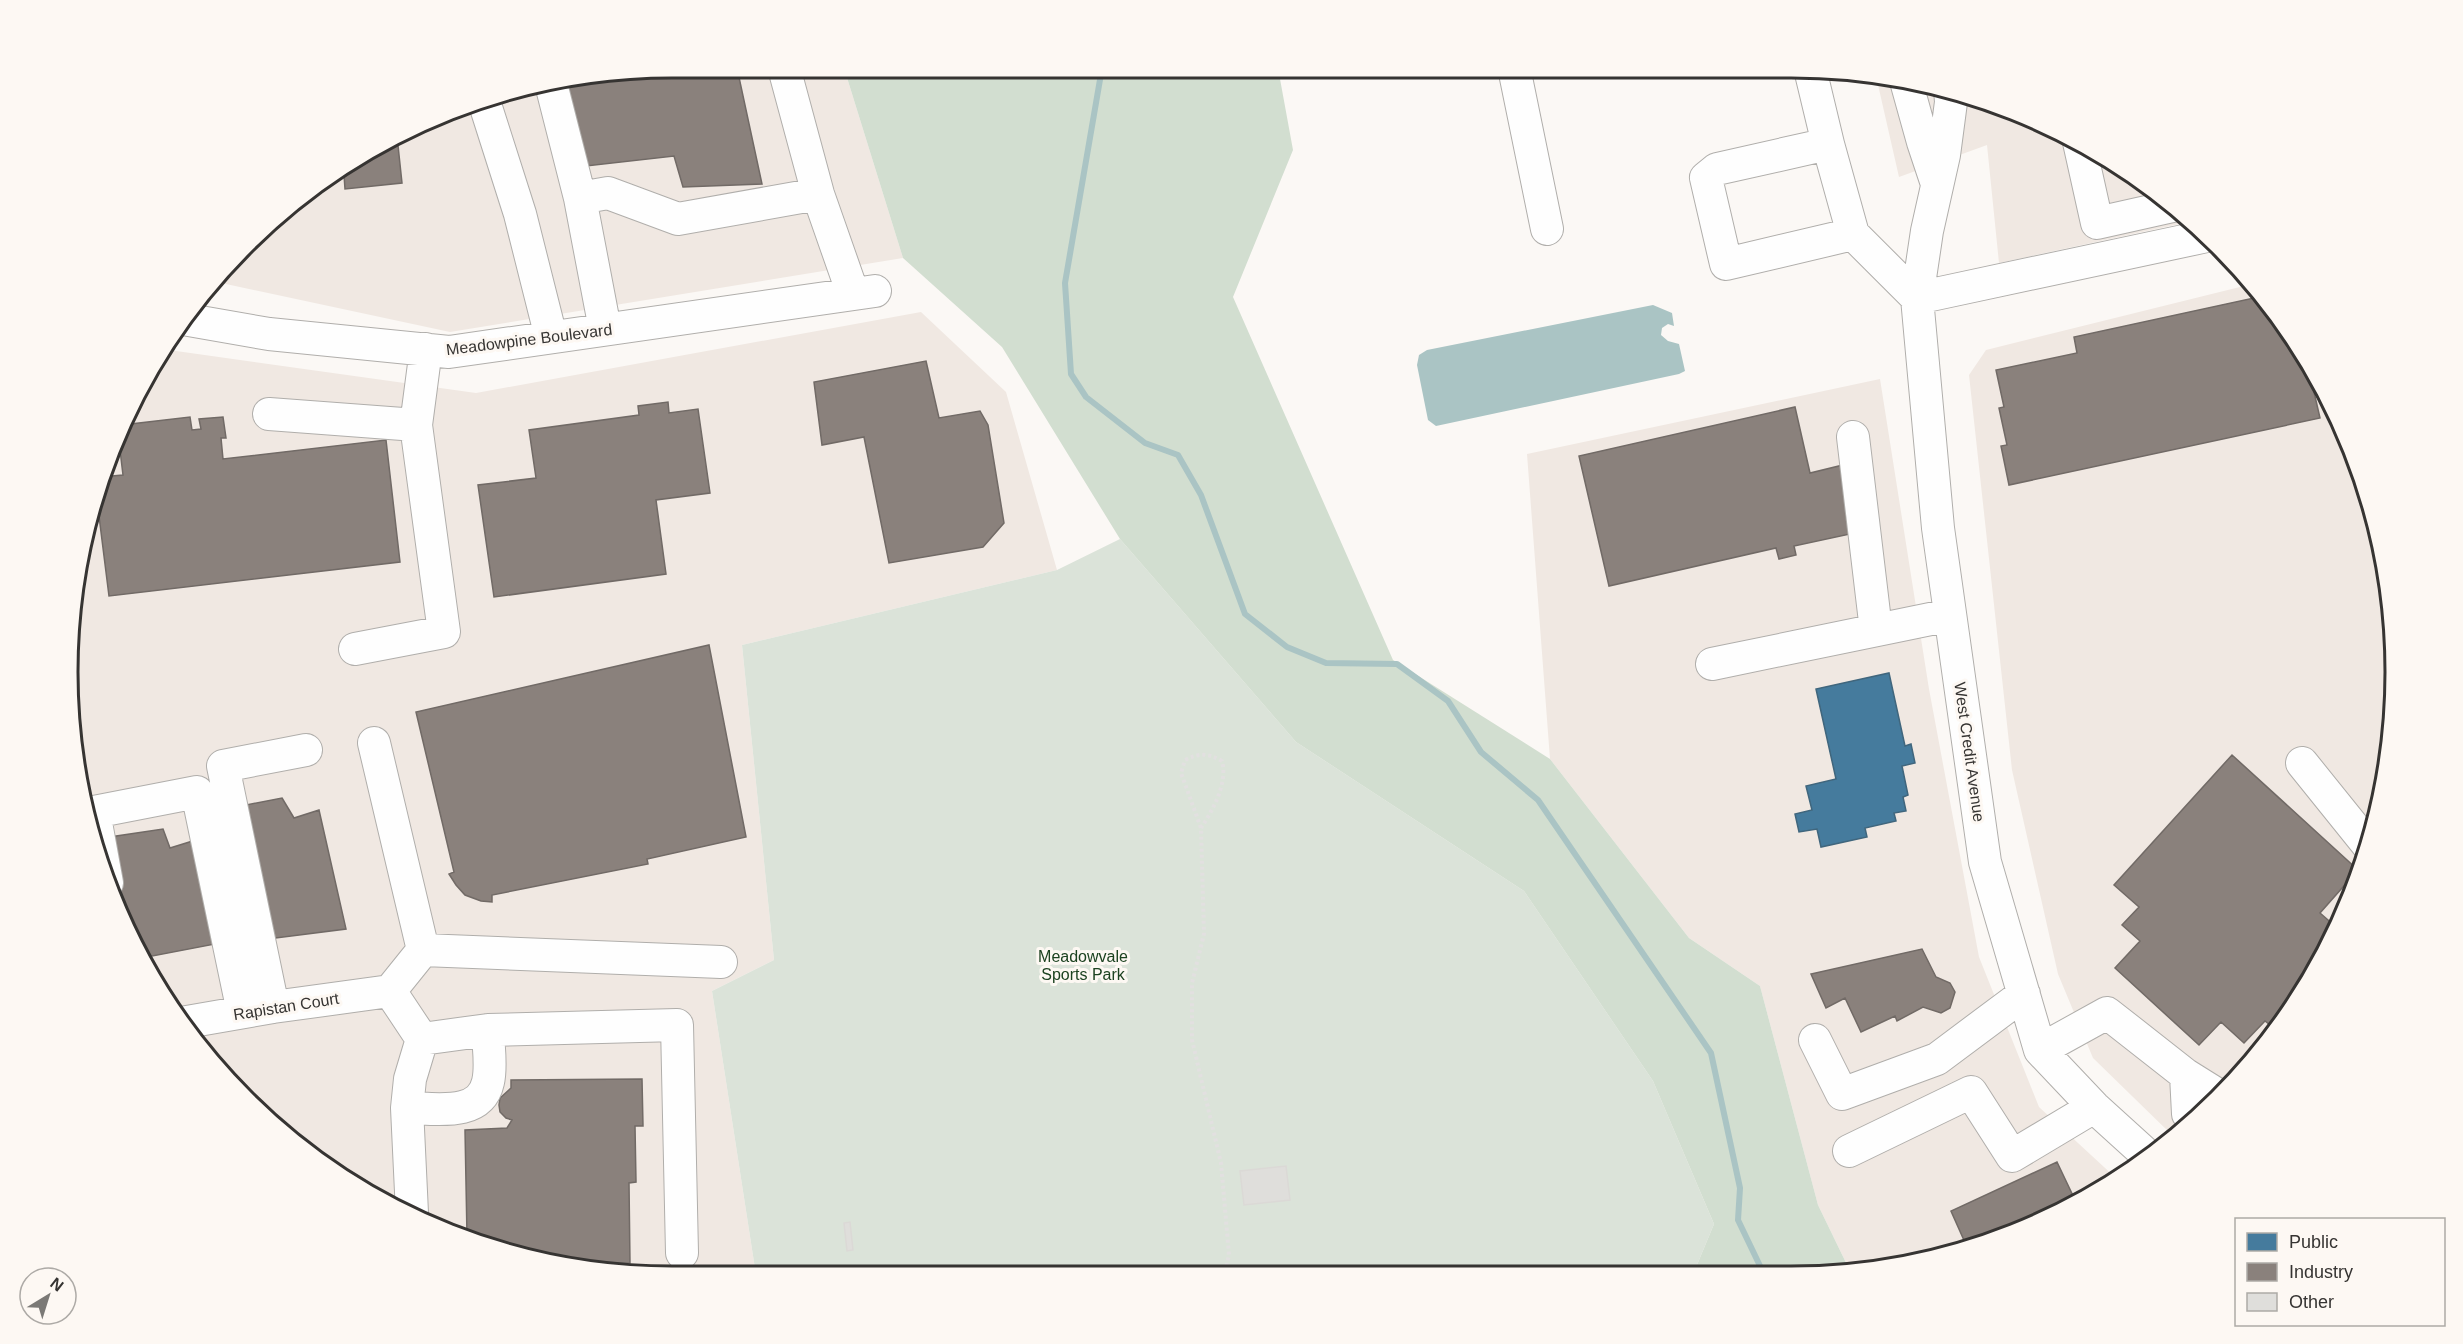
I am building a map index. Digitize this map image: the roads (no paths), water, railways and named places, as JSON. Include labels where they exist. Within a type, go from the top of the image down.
[{"type":"street","points":[[580,198],[608,193],[678,219],[818,194],[787,78]]},
{"type":"street","points":[[1516,78],[1547,229]]},
{"type":"street","points":[[1812,79],[1853,234],[1917,298],[2197,238]]},
{"type":"street","points":[[1908,89],[1937,185]]},
{"type":"street","points":[[552,90],[580,198],[605,329]]},
{"type":"street","name":"West Credit Avenue","points":[[1951,100],[1917,298],[1938,528],[1985,862],[2040,1050],[2094,1107],[2142,1151]]},
{"type":"street","points":[[486,108],[520,214],[551,337]]},
{"type":"street","points":[[1828,144],[1717,169],[1706,178],[1726,264],[1853,234]]},
{"type":"street","points":[[2082,155],[2097,223],[2162,209]]},
{"type":"street","name":"Meadowpine Boulevard","points":[[193,321],[269,334],[449,352],[864,292],[818,194]]},
{"type":"street","points":[[355,649],[444,632],[416,425],[426,349]]},
{"type":"street","points":[[269,414],[416,425]]},
{"type":"street","points":[[1853,437],[1876,630]]},
{"type":"street","points":[[1712,664],[1950,615]]},
{"type":"street","points":[[374,743],[423,950]]},
{"type":"street","points":[[273,1007],[223,766],[306,750]]},
{"type":"street","points":[[2302,763],[2361,837]]},
{"type":"street","points":[[95,812],[197,792],[243,1012]]},
{"type":"street","points":[[423,950],[721,962]]},
{"type":"street","points":[[412,1206],[407,1108],[411,1079],[422,1039],[390,991],[423,950]]},
{"type":"street","name":"Rapistan Court","points":[[192,1021],[390,991]]},
{"type":"street","points":[[1815,1040],[1842,1094],[1937,1059],[2024,993]]},
{"type":"street","points":[[2040,1050],[2107,1013],[2186,1075],[2212,1091]]},
{"type":"street","points":[[422,1039],[488,1030],[676,1025],[682,1253]]},
{"type":"street","points":[[407,1108],[462,1109],[480,1098],[488,1082],[488,1030]]},
{"type":"street","points":[[2186,1075],[2188,1114]]},
{"type":"street","points":[[1849,1151],[1971,1092],[2012,1156],[2094,1107]]},
{"type":"water","points":[[1653,305],[1672,313],[1674,326],[1668,324],[1662,328],[1661,335],[1668,341],[1679,344],[1685,371],[1436,426],[1428,420],[1417,365],[1419,355],[1427,350]]},
{"type":"waterway","points":[[1100,78],[1065,283],[1071,374],[1086,397],[1145,443],[1178,455],[1201,495],[1245,614],[1287,647],[1326,663],[1397,664],[1448,701],[1481,752],[1538,800],[1711,1053],[1740,1188],[1738,1220],[1760,1266]]},
{"type":"park label","name":"Meadowvale Sports Park","points":[[1083,965]]}]
